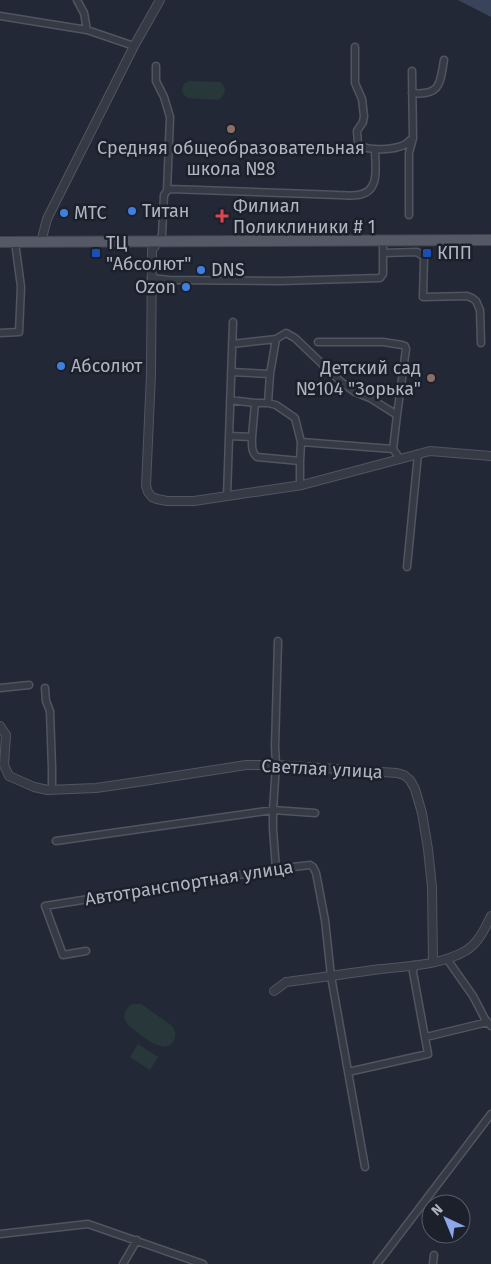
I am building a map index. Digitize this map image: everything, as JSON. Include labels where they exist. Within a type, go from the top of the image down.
[{"type":"main road","points":[[0,242],[491,240]]},
{"type":"street","points":[[76,0],[84,13],[87,30]]},
{"type":"street","points":[[41,242],[46,219],[134,46],[160,0]]},
{"type":"street","points":[[0,16],[87,30],[134,46]]},
{"type":"street","points":[[356,47],[356,83],[362,99],[364,116],[363,122],[357,131],[357,141],[360,146],[375,149],[396,147],[405,144],[413,138]]},
{"type":"street","points":[[412,93],[419,94],[434,91],[440,82],[444,60]]},
{"type":"street","points":[[156,66],[156,81],[164,97],[170,118],[167,191],[164,194],[162,235],[152,250],[146,486],[152,497],[167,501],[194,501],[300,485],[430,451],[491,456]]},
{"type":"street","points":[[409,215],[409,153],[413,138],[412,71]]},
{"type":"street","points":[[167,191],[360,195],[368,192],[375,178],[375,149]]},
{"type":"street","points":[[151,278],[169,280],[281,281],[380,278],[384,274],[382,240]]},
{"type":"street","points":[[0,332],[20,332],[21,287],[15,242]]},
{"type":"street","points":[[383,253],[417,252],[424,257],[423,296],[467,296],[476,301],[480,310],[481,343]]},
{"type":"street","points":[[226,496],[233,322]]},
{"type":"street","points":[[232,344],[276,339],[286,333],[295,338],[340,382],[397,415]]},
{"type":"street","points":[[268,403],[270,374],[276,339]]},
{"type":"street","points":[[318,342],[383,342],[404,346],[406,349],[393,448],[400,460]]},
{"type":"street","points":[[231,372],[270,374]]},
{"type":"street","points":[[230,400],[276,405],[294,418],[301,442],[300,485]]},
{"type":"street","points":[[255,403],[252,437],[252,451],[254,455],[257,457],[300,461]]},
{"type":"street","points":[[229,436],[252,437]]},
{"type":"street","points":[[301,442],[393,448]]},
{"type":"street","points":[[407,567],[418,454]]},
{"type":"street","points":[[276,869],[273,810],[276,765],[278,641]]},
{"type":"street","points":[[0,688],[29,685]]},
{"type":"street","points":[[45,688],[46,701],[50,711],[52,768],[50,790]]},
{"type":"street","name":"Светлая улица","points":[[0,726],[6,735],[4,765],[9,776],[34,787],[50,790],[96,788],[246,765],[276,765],[404,775],[410,780],[419,800],[428,849],[432,886],[433,962]]},
{"type":"street","points":[[56,841],[273,810],[315,813]]},
{"type":"street","name":"Автотранспортная улица","points":[[86,952],[63,956],[45,906],[276,869],[310,865],[313,867],[316,873],[325,920],[331,976],[364,1167]]},
{"type":"street","points":[[274,991],[286,982],[448,959],[474,944],[491,916]]},
{"type":"street","points":[[426,1036],[490,1024],[448,959]]},
{"type":"street","points":[[348,1072],[428,1054],[413,972],[414,965]]},
{"type":"street","points":[[377,1264],[491,1114]]},
{"type":"street","points":[[0,1234],[88,1224],[203,1264]]},
{"type":"street","points":[[123,1264],[137,1240]]},
{"type":"street","points":[[433,1264],[434,1255]]},
{"type":"shaded area","points":[[189,81],[220,82],[225,89],[224,94],[218,100],[188,98],[183,94],[182,90],[184,84]]},
{"type":"shaded area","points":[[132,1004],[141,1004],[171,1025],[175,1036],[170,1045],[158,1045],[129,1026],[125,1020],[125,1015],[127,1009]]},
{"type":"shaded area","points":[[138,1044],[158,1057],[150,1070],[130,1057]]},
{"type":"water","points":[[458,0],[491,0],[491,17]]},
{"type":"place","name":"Средняя общеобразовательная школа №8","points":[[231,129]]},
{"type":"place","name":"Титан","points":[[132,211]]},
{"type":"place","name":"МТС","points":[[64,213]]},
{"type":"place","name":"Филиал Поликлиники # 1","points":[[222,216]]},
{"type":"place","name":"ТЦ \"Абсолют\"","points":[[96,253]]},
{"type":"place","name":"КПП","points":[[427,253]]},
{"type":"place","name":"DNS","points":[[201,270]]},
{"type":"place","name":"Ozon","points":[[186,287]]},
{"type":"place","name":"Абсолют","points":[[61,366]]},
{"type":"place","name":"Детский сад №104 \"Зорька\"","points":[[431,378]]}]
